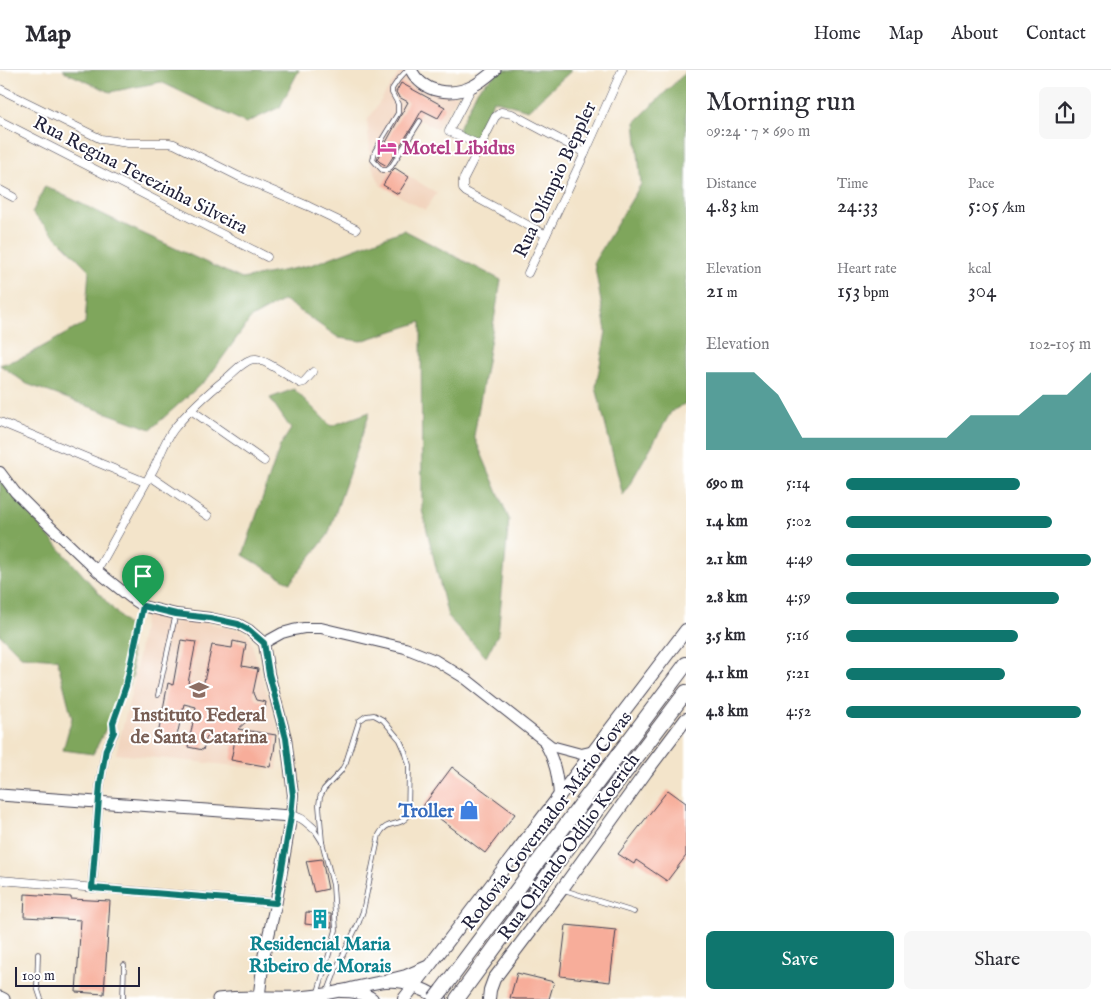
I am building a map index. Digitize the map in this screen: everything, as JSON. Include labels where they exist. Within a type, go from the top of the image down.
[{"type":"highway","name":"Rodovia Governador Mário Covas","points":[[440,996],[686,664]]},
{"type":"highway","name":"Rodovia Governador Mário Covas","points":[[457,999],[686,692]]},
{"type":"main road","points":[[412,70],[416,78],[424,85],[435,90],[449,92],[472,87],[495,70]]},
{"type":"main road","points":[[404,999],[686,630]]},
{"type":"main road","name":"Rua Orlando Odílio Koerich","points":[[490,996],[497,974],[562,889],[686,718]]},
{"type":"main road","points":[[0,794],[291,816],[276,903],[264,955],[258,997]]},
{"type":"main road","points":[[218,999],[231,997],[310,996],[406,976],[429,966]]},
{"type":"main road","points":[[390,980],[406,983],[440,996]]},
{"type":"main road","points":[[414,986],[425,999]]},
{"type":"main road","points":[[341,991],[364,994],[372,999]]},
{"type":"main road","points":[[0,997],[4,999]]},
{"type":"street","name":"Rua Olímpio Beppler","points":[[528,273],[622,70]]},
{"type":"street","points":[[472,87],[449,131],[480,145]]},
{"type":"street","points":[[0,88],[102,140],[128,143],[168,142],[174,144],[238,176],[356,229]]},
{"type":"street","points":[[546,235],[469,194],[463,189],[463,180],[495,118],[501,112],[512,114],[585,153]]},
{"type":"street","name":"Rua Regina Terezinha Silveira","points":[[0,121],[266,257]]},
{"type":"street","points":[[0,190],[13,197]]},
{"type":"street","points":[[97,571],[165,443],[172,432],[207,394],[249,360],[256,359],[270,365],[300,383],[304,382],[313,372]]},
{"type":"street","points":[[191,410],[264,461]]},
{"type":"street","points":[[0,422],[147,479],[208,516]]},
{"type":"street","points":[[0,472],[15,492],[97,571],[143,606],[176,614],[238,624],[249,630],[264,643],[269,674],[286,738],[293,795],[291,816],[297,816],[313,828]]},
{"type":"street","points":[[264,643],[282,633],[293,630],[321,628],[419,652],[466,679],[550,746],[581,754],[594,751]]},
{"type":"street","points":[[92,888],[99,802],[106,749],[114,732]]},
{"type":"street","points":[[543,741],[552,757],[557,772],[559,797]]},
{"type":"street","points":[[0,880],[276,903]]},
{"type":"lane","points":[[407,70],[392,89],[398,104],[398,113],[376,151],[373,160],[382,170],[387,170],[391,167],[420,121]]},
{"type":"lane","points":[[158,695],[176,614]]},
{"type":"lane","points":[[366,716],[374,716],[384,720],[406,751],[409,765],[408,816],[405,820],[386,826],[379,835],[363,911],[322,994],[336,930],[333,885],[322,842],[320,798],[324,789],[341,771],[359,721],[366,716]]},
{"type":"lane","points":[[313,828],[322,842]]},
{"type":"lane","points":[[562,889],[634,912]]},
{"type":"lane","points":[[38,954],[37,987],[41,999]]},
{"type":"lane","points":[[124,965],[124,999]]},
{"type":"path","points":[[114,732],[113,723],[126,686],[143,606]]},
{"type":"shaded area","name":"Motel Libidus","points":[[401,70],[423,89],[458,95],[437,129],[420,120],[393,167],[437,193],[425,210],[381,186],[371,164],[367,121]]},
{"type":"shaded area","name":"Instituto Federal de Santa Catarina","points":[[145,614],[168,619],[168,622],[176,623],[180,618],[184,618],[241,630],[249,635],[279,730],[277,770],[116,754],[134,681]]},
{"type":"green space","points":[[63,70],[299,70],[280,107],[246,123],[161,82],[110,92]]},
{"type":"green space","points":[[501,70],[572,70],[528,110],[493,100],[479,141],[457,132],[478,89]]},
{"type":"green space","points":[[686,72],[686,403],[671,412],[623,496],[596,387],[606,331],[594,262],[641,184],[635,122]]},
{"type":"green space","points":[[45,186],[242,279],[311,265],[404,230],[501,280],[474,436],[509,519],[498,634],[486,657],[448,617],[422,510],[421,322],[361,341],[339,338],[284,300],[251,318],[208,378],[151,429],[27,384],[0,365],[26,356],[85,323],[89,270],[32,213]]},
{"type":"green space","points":[[294,389],[331,426],[370,412],[328,535],[290,583],[243,555],[280,446],[291,429],[270,398]]},
{"type":"green space","points":[[0,481],[128,626],[133,676],[93,754],[63,750],[72,718],[57,659],[21,656],[0,635]]},
{"type":"building","points":[[401,83],[445,107],[438,118],[422,110],[387,166],[377,159],[408,102],[399,97],[396,92]]},
{"type":"building","points":[[395,168],[409,177],[398,194],[383,185]]},
{"type":"building","points":[[181,640],[196,642],[188,683],[203,686],[212,645],[232,648],[233,641],[246,644],[242,666],[258,669],[253,693],[256,700],[266,702],[263,717],[254,715],[238,729],[276,735],[270,767],[231,760],[235,740],[207,736],[203,750],[188,747],[196,707],[184,704],[175,745],[157,740],[168,683],[173,685]]},
{"type":"building","name":"Troller","points":[[452,767],[515,814],[485,853],[423,806]]},
{"type":"building","points":[[668,790],[686,803],[686,856],[667,881],[636,860],[634,864],[618,854]]},
{"type":"building","points":[[322,859],[328,889],[314,892],[306,861]]},
{"type":"building","points":[[25,894],[110,901],[104,994],[76,992],[81,920],[24,917]]},
{"type":"building","name":"Residencial Maria Ribeiro de Morais","points":[[306,912],[331,914],[332,927],[305,924]]},
{"type":"building","points":[[566,925],[616,930],[610,982],[560,976]]},
{"type":"building","points":[[517,973],[554,982],[549,999],[510,998]]},
{"type":"place","name":"Motel Libidus","points":[[387,147]]},
{"type":"place","name":"Instituto Federal de Santa Catarina","points":[[199,690]]},
{"type":"place","name":"Troller","points":[[469,810]]},
{"type":"place","name":"Residencial Maria Ribeiro de Morais","points":[[320,919]]},
{"type":"route","points":[[143,606],[176,614],[238,624],[249,630],[264,643],[269,674],[286,738],[293,795],[284,864],[276,903],[92,888],[100,785],[106,749],[114,732],[113,723],[126,686],[143,606]]}]
